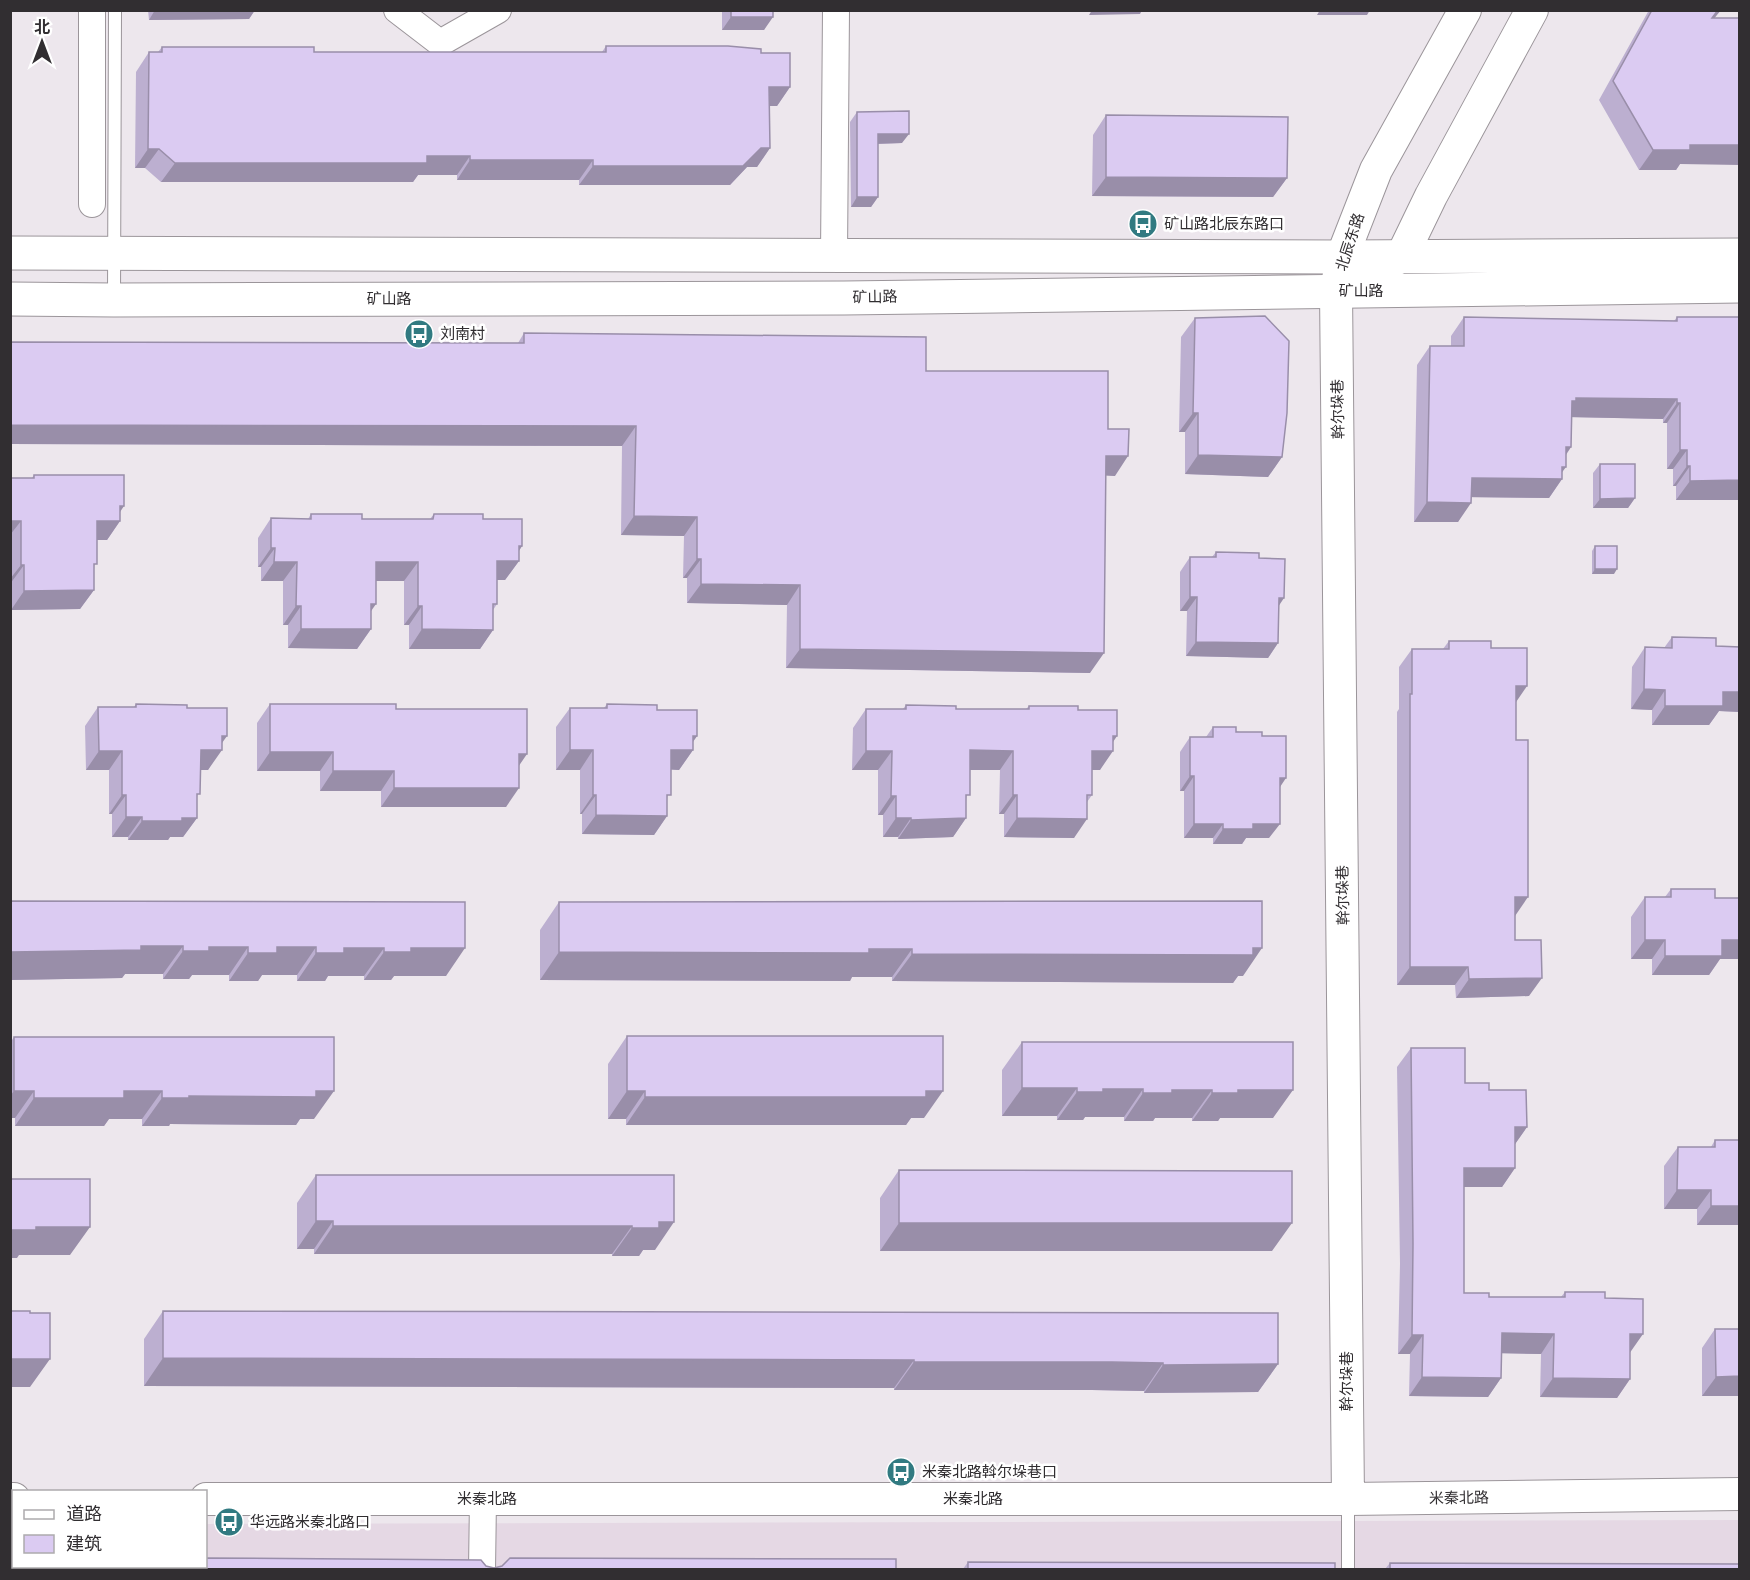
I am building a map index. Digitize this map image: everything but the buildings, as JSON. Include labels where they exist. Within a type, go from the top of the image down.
[{"type":"main road","points":[[10,253],[1740,255]]},
{"type":"main road","name":"矿山路","points":[[10,299],[844,298],[1740,286]]},
{"type":"street","points":[[92,10],[92,204]]},
{"type":"street","points":[[397,10],[440,42],[498,10]]},
{"type":"street","points":[[834,255],[837,10]]},
{"type":"street","name":"北辰东路","points":[[1336,291],[1342,256],[1376,170],[1465,10]]},
{"type":"street","points":[[1402,256],[1431,196],[1532,10]]},
{"type":"street","name":"北辰东路","points":[[1336,291],[1402,256]]},
{"type":"street","name":"幹尔垛巷","points":[[1336,291],[1348,1499]]},
{"type":"street","name":"米秦北路","points":[[207,1499],[1348,1499],[1740,1494]]},
{"type":"street","points":[[482,1569],[483,1499]]},
{"type":"lane","points":[[114,300],[116,10]]},
{"type":"lane","points":[[1348,1499],[1348,1569]]},
{"type":"shaded area","points":[[1739,1520],[1740,1569],[11,1570],[10,1525],[12,1525],[12,1568],[207,1568],[207,1524]]},
{"type":"place","name":"矿山路北辰东路口","points":[[1143,224]]},
{"type":"place","name":"刘南村","points":[[419,334]]},
{"type":"place","name":"米秦北路斡尔垛巷口","points":[[901,1472]]},
{"type":"place","name":"华远路米秦北路口","points":[[229,1522]]}]
